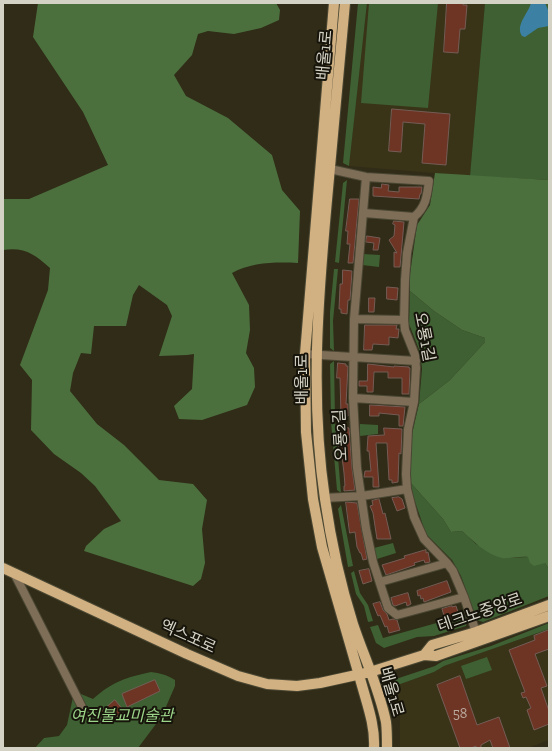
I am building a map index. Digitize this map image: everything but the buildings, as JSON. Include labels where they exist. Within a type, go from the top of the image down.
[{"type":"main road","name":"배울1로","points":[[334,3],[305,354],[306,432],[313,499],[322,547],[372,720],[375,739],[374,748]]},
{"type":"main road","name":"배울1로","points":[[345,3],[320,269],[317,355],[318,432],[324,498],[332,542],[354,626],[386,723],[387,748]]},
{"type":"main road","name":"엑스포로","points":[[3,568],[187,654],[252,680],[267,684],[297,686],[320,683],[370,672]]},
{"type":"main road","name":"테크노중앙로","points":[[424,655],[432,645],[476,632],[549,605]]},
{"type":"main road","name":"테크노중앙로","points":[[370,672],[424,655],[436,656],[549,616]]},
{"type":"street","name":"오룡1길","points":[[330,169],[366,176],[429,181],[426,201],[419,214],[414,218],[407,253],[405,280],[405,330],[416,361],[414,402],[408,429],[406,474],[407,489],[414,517],[424,539],[448,563],[458,580],[476,632]]},
{"type":"street","name":"오룡2길","points":[[366,176],[354,319],[353,398],[357,468],[366,529],[373,562],[388,608],[397,615],[464,597]]},
{"type":"street","points":[[364,213],[414,218]]},
{"type":"street","points":[[354,319],[404,320]]},
{"type":"street","points":[[305,354],[416,361]]},
{"type":"street","points":[[353,398],[414,402]]},
{"type":"street","points":[[324,498],[362,496],[407,489]]},
{"type":"street","points":[[380,582],[448,563]]},
{"type":"street","points":[[14,573],[82,707]]},
{"type":"shaded area","points":[[367,3],[485,3],[470,176],[349,166]]},
{"type":"shaded area","points":[[549,629],[549,740],[528,748],[400,748],[400,717],[391,689],[392,687],[434,672],[444,666]]},
{"type":"green space","points":[[38,3],[276,3],[280,10],[279,20],[261,28],[234,34],[208,31],[198,34],[192,55],[174,75],[186,96],[228,118],[272,155],[282,190],[300,211],[298,263],[256,265],[240,269],[232,273],[249,305],[250,330],[246,353],[254,368],[255,387],[247,405],[202,420],[179,419],[174,406],[192,389],[194,354],[159,356],[172,316],[167,305],[139,285],[133,295],[126,326],[94,326],[91,354],[81,353],[73,373],[70,391],[97,424],[124,445],[159,480],[193,484],[207,500],[202,529],[205,563],[201,579],[193,586],[84,551],[86,546],[104,529],[121,521],[95,486],[81,473],[54,454],[31,430],[32,380],[20,365],[48,290],[50,268],[34,255],[29,253],[11,249],[3,250],[3,199],[29,199],[108,165],[83,112],[33,37]]},
{"type":"green space","points":[[358,3],[367,3],[349,166],[343,163]]},
{"type":"green space","points":[[369,3],[438,3],[428,108],[361,103]]},
{"type":"green space","points":[[485,3],[549,3],[549,180],[470,176]]},
{"type":"green space","points":[[435,173],[549,180],[549,569],[545,563],[534,566],[530,563],[528,557],[502,558],[496,556],[480,547],[462,531],[451,532],[443,519],[410,482],[412,434],[419,404],[450,380],[485,342],[485,338],[462,330],[434,311],[410,291],[410,274],[417,225],[430,205]]},
{"type":"green space","points":[[347,180],[339,263],[335,262],[343,183]]},
{"type":"green space","points":[[363,254],[380,255],[379,267],[362,265]]},
{"type":"green space","points":[[334,269],[338,269],[333,321],[334,351],[330,348],[330,312]]},
{"type":"green space","points":[[410,291],[434,311],[462,330],[485,338],[485,342],[450,380],[419,404],[422,369],[420,352],[409,324]]},
{"type":"green space","points":[[334,361],[335,418],[331,419],[330,364]]},
{"type":"green space","points":[[331,422],[335,422],[341,493],[337,490]]},
{"type":"green space","points":[[360,424],[378,425],[378,434],[360,436]]},
{"type":"green space","points":[[410,482],[443,519],[451,532],[462,531],[476,544],[504,558],[528,557],[545,563],[549,569],[549,596],[483,622],[477,620],[461,576],[452,560],[426,534],[413,496]]},
{"type":"green space","points":[[341,505],[353,566],[348,567],[338,509]]},
{"type":"green space","points":[[393,543],[396,553],[377,559],[374,548]]},
{"type":"green space","points":[[354,571],[360,593],[368,605],[373,621],[368,622],[364,606],[356,594],[351,573]]},
{"type":"green space","points":[[465,615],[467,622],[466,626],[434,636],[417,637],[384,648],[376,643],[370,627],[378,625],[383,638]]},
{"type":"green space","points":[[549,623],[549,629],[444,666],[434,672],[392,687],[396,679],[435,666],[443,661],[491,646]]},
{"type":"green space","points":[[487,657],[492,670],[466,679],[461,666]]},
{"type":"green space","name":"여진불교미술관","points":[[151,672],[163,674],[172,678],[175,680],[175,686],[162,716],[138,748],[35,748],[44,738],[59,736],[67,725],[73,697],[81,694],[93,699],[113,684],[134,676]]},
{"type":"water","points":[[531,3],[545,3],[549,12],[549,26],[538,28],[525,37],[522,36],[520,28]]}]
